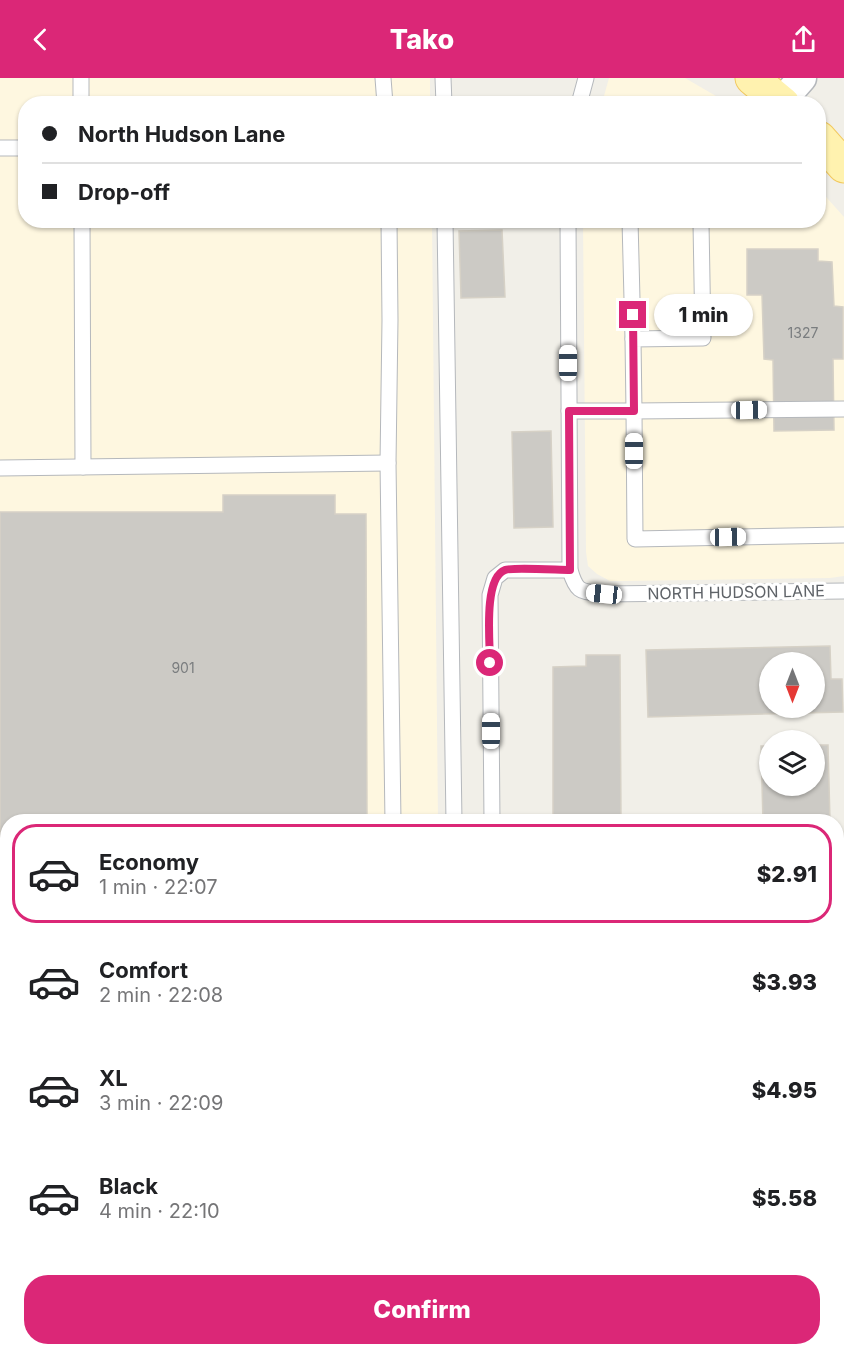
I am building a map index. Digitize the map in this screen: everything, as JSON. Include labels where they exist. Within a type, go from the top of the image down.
[{"type":"main road","points":[[752,78],[789,94]]},
{"type":"main road","points":[[826,146],[844,166]]},
{"type":"lane","points":[[81,78],[81,96]]},
{"type":"lane","points":[[383,78],[384,96]]},
{"type":"lane","points":[[443,78],[444,96]]},
{"type":"lane","points":[[581,96],[586,78]]},
{"type":"lane","points":[[0,148],[18,148]]},
{"type":"lane","points":[[82,228],[83,467]]},
{"type":"lane","points":[[389,228],[388,463],[393,814]]},
{"type":"lane","points":[[445,228],[454,814]]},
{"type":"lane","points":[[492,814],[490,595],[495,578],[505,570],[570,570],[568,228]]},
{"type":"lane","points":[[630,228],[635,539],[844,536]]},
{"type":"lane","points":[[633,339],[703,338],[701,228]]},
{"type":"lane","points":[[569,411],[844,409]]},
{"type":"lane","points":[[0,468],[388,463]]},
{"type":"lane","name":"NORTH HUDSON LANE","points":[[570,570],[574,585],[583,591],[604,594],[844,591]]},
{"type":"shaded area","points":[[0,78],[430,78],[430,96],[18,96],[18,228],[432,228],[438,814],[0,814]]},
{"type":"shaded area","points":[[609,78],[685,78],[716,96],[604,96]]},
{"type":"shaded area","points":[[826,197],[844,217],[844,576],[610,581],[588,566],[583,228],[826,228]]},
{"type":"building","points":[[502,230],[505,297],[461,298],[459,231]]},
{"type":"building","points":[[747,249],[818,249],[818,261],[832,262],[834,306],[843,307],[843,359],[833,359],[834,430],[774,431],[773,360],[764,359],[762,295],[747,295]]},
{"type":"building","points":[[551,431],[553,527],[514,528],[512,432]]},
{"type":"building","points":[[223,495],[335,495],[335,514],[366,514],[367,814],[0,814],[0,512],[223,512]]},
{"type":"building","points":[[830,646],[831,679],[842,679],[843,712],[825,712],[825,652],[759,652],[759,714],[648,717],[646,650]]},
{"type":"building","points":[[586,655],[620,655],[621,814],[553,814],[553,667],[586,666]]},
{"type":"building","points":[[825,745],[828,745],[830,814],[763,814],[762,796],[825,796]]},
{"type":"route","points":[[490,663],[490,595],[495,578],[505,570],[570,570],[569,411],[634,411],[633,315]]}]
